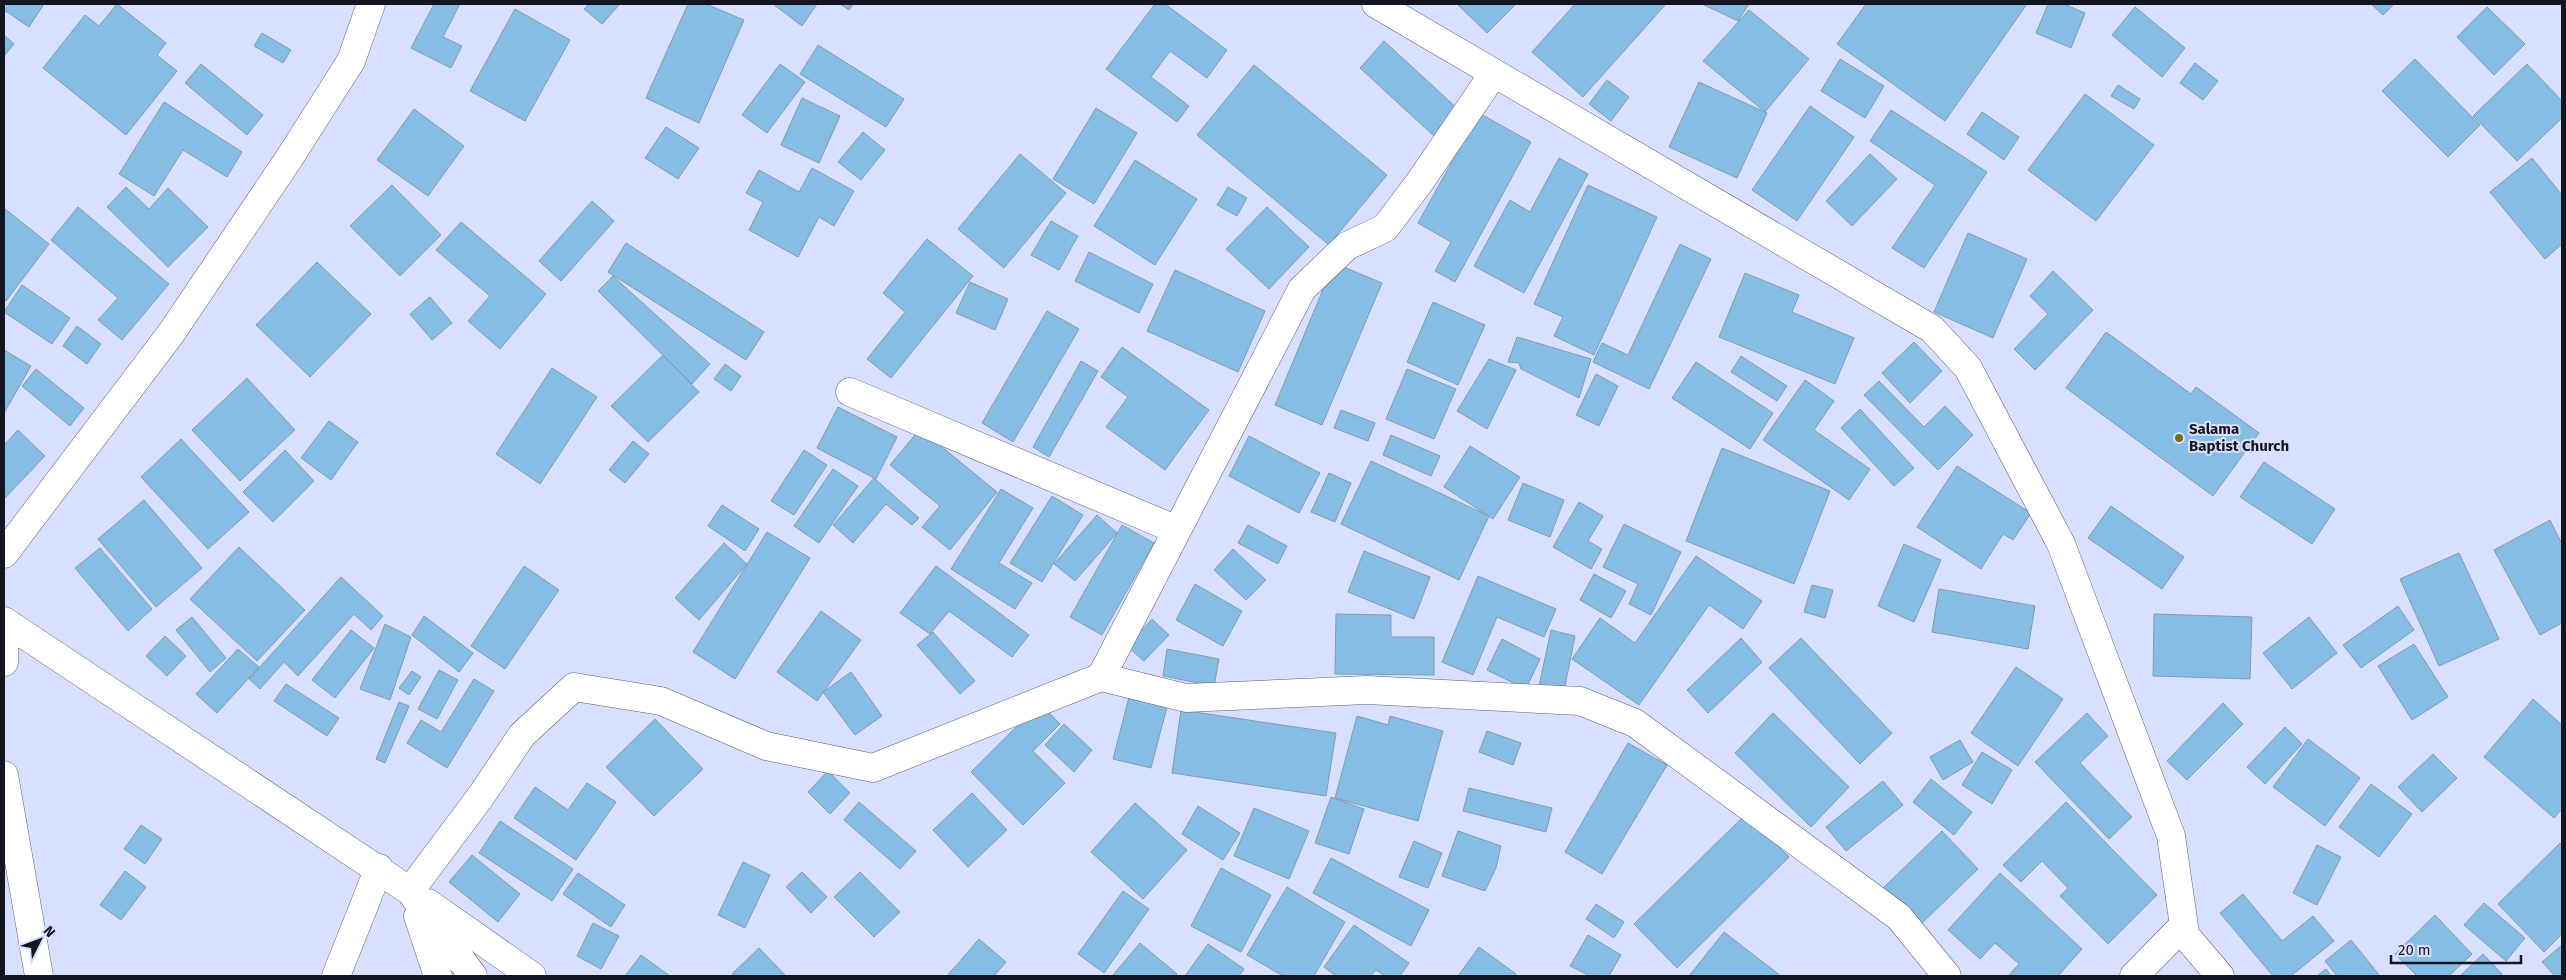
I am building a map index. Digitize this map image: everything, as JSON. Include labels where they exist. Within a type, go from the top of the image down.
[{"type":"street","points":[[4,554],[172,332],[351,61],[371,4]]},
{"type":"street","points":[[1376,4],[1932,328],[1968,368],[2061,544],[2171,836],[2185,933],[2180,929]]},
{"type":"street","points":[[1101,677],[1302,289],[1347,246],[1385,228],[1419,184],[1494,73]]},
{"type":"street","points":[[850,392],[1177,530]]},
{"type":"street","points":[[4,622],[4,662]]},
{"type":"street","points":[[4,622],[380,868],[532,976]]},
{"type":"street","points":[[410,890],[481,796],[522,735],[574,687],[661,701],[766,746],[873,768],[1101,677],[1186,698],[1367,690],[1580,701],[1635,723],[1899,917],[1947,976]]},
{"type":"street","points":[[4,775],[39,976]]},
{"type":"street","points":[[336,976],[380,868]]},
{"type":"street","points":[[410,890],[438,976]]},
{"type":"street","points":[[410,890],[472,976]]},
{"type":"street","points":[[2134,976],[2180,929]]},
{"type":"street","points":[[2180,929],[2220,976]]},
{"type":"building","points":[[4,4],[44,4],[29,27],[4,10]]},
{"type":"building","points":[[117,4],[166,43],[157,55],[177,71],[126,135],[43,68],[85,15],[99,26]]},
{"type":"building","points":[[434,4],[460,4],[443,37],[462,46],[451,68],[411,48]]},
{"type":"building","points":[[589,4],[620,4],[602,24],[584,9]]},
{"type":"building","points":[[688,4],[706,4],[744,20],[699,123],[646,98]]},
{"type":"building","points":[[773,4],[817,4],[802,26]]},
{"type":"building","points":[[840,4],[853,4],[849,10]]},
{"type":"building","points":[[1155,4],[1165,4],[1227,50],[1207,78],[1170,51],[1151,77],[1189,106],[1177,122],[1106,69]]},
{"type":"building","points":[[1457,4],[1516,4],[1487,33]]},
{"type":"building","points":[[1575,4],[1666,4],[1583,97],[1532,52]]},
{"type":"building","points":[[1702,4],[1749,4],[1738,21]]},
{"type":"building","points":[[1866,4],[2027,4],[1945,121],[1837,44]]},
{"type":"building","points":[[2048,4],[2064,4],[2085,13],[2071,48],[2036,33]]},
{"type":"building","points":[[2371,4],[2394,4],[2383,15]]},
{"type":"building","points":[[2135,7],[2185,48],[2162,77],[2112,35]]},
{"type":"building","points":[[2487,7],[2525,44],[2494,75],[2457,37]]},
{"type":"building","points":[[515,9],[570,40],[525,121],[470,91]]},
{"type":"building","points":[[1749,10],[1809,59],[1765,112],[1703,61]]},
{"type":"building","points":[[262,33],[291,50],[283,63],[254,46]]},
{"type":"building","points":[[4,35],[14,44],[4,56]]},
{"type":"building","points":[[1384,41],[1459,110],[1435,137],[1360,68]]},
{"type":"building","points":[[818,45],[904,99],[886,127],[800,74]]},
{"type":"building","points":[[1840,59],[1884,86],[1865,118],[1821,91]]},
{"type":"building","points":[[2415,59],[2480,125],[2448,157],[2382,91]]},
{"type":"building","points":[[2195,63],[2218,81],[2203,100],[2180,83]]},
{"type":"building","points":[[201,64],[263,115],[247,135],[185,83]]},
{"type":"building","points":[[780,64],[805,82],[767,133],[742,115]]},
{"type":"building","points":[[2527,64],[2562,101],[2562,118],[2517,161],[2473,116]]},
{"type":"building","points":[[1254,65],[1387,175],[1329,245],[1197,135]]},
{"type":"building","points":[[1607,80],[1629,97],[1611,121],[1589,104]]},
{"type":"building","points":[[1699,82],[1767,113],[1737,178],[1669,147]]},
{"type":"building","points":[[2118,85],[2140,99],[2134,109],[2111,96]]},
{"type":"building","points":[[2085,94],[2154,145],[2096,221],[2028,170]]},
{"type":"building","points":[[802,98],[840,116],[819,163],[781,145]]},
{"type":"building","points":[[164,102],[242,152],[227,177],[183,150],[154,196],[119,174]]},
{"type":"building","points":[[1810,106],[1854,137],[1797,221],[1752,190]]},
{"type":"building","points":[[1096,108],[1137,133],[1094,204],[1053,179]]},
{"type":"building","points":[[414,109],[464,146],[428,196],[377,160]]},
{"type":"building","points":[[1891,110],[1987,172],[1924,268],[1892,248],[1935,185],[1870,141]]},
{"type":"building","points":[[1982,112],[2019,137],[2004,160],[1967,134]]},
{"type":"building","points":[[1479,113],[1531,142],[1455,282],[1435,271],[1451,242],[1418,223]]},
{"type":"building","points":[[666,127],[699,148],[678,179],[645,158]]},
{"type":"building","points":[[863,132],[885,150],[861,180],[838,162]]},
{"type":"building","points":[[1020,154],[1066,193],[1004,268],[958,229]]},
{"type":"building","points":[[1870,154],[1897,179],[1852,226],[1826,201]]},
{"type":"building","points":[[1559,158],[1588,174],[1524,293],[1474,266],[1510,200],[1530,212]]},
{"type":"building","points":[[2532,158],[2562,195],[2562,244],[2545,259],[2490,192]]},
{"type":"building","points":[[1135,160],[1197,199],[1155,265],[1094,226]]},
{"type":"building","points":[[812,168],[854,191],[834,226],[819,217],[798,257],[749,230],[763,202],[746,193],[759,170],[799,192]]},
{"type":"building","points":[[392,185],[441,235],[400,276],[350,226]]},
{"type":"building","points":[[1588,185],[1657,217],[1594,355],[1554,336],[1563,317],[1534,304]]},
{"type":"building","points":[[126,187],[149,209],[168,188],[208,227],[168,267],[107,207]]},
{"type":"building","points":[[1228,187],[1247,198],[1237,216],[1217,205]]},
{"type":"building","points":[[592,201],[614,221],[561,281],[539,261]]},
{"type":"building","points":[[78,207],[169,284],[122,340],[98,320],[118,298],[51,240]]},
{"type":"building","points":[[1267,207],[1309,247],[1269,289],[1226,249]]},
{"type":"building","points":[[4,208],[49,244],[6,301],[4,300]]},
{"type":"building","points":[[1051,221],[1078,236],[1059,270],[1031,255]]},
{"type":"building","points":[[461,222],[546,294],[500,349],[468,321],[490,296],[436,250]]},
{"type":"building","points":[[1968,233],[2027,259],[1993,338],[1934,312]]},
{"type":"building","points":[[927,239],[973,276],[891,378],[867,359],[905,312],[883,293]]},
{"type":"building","points":[[626,243],[764,332],[746,360],[608,272]]},
{"type":"building","points":[[1680,244],[1711,259],[1649,389],[1593,362],[1602,343],[1628,355]]},
{"type":"building","points":[[1089,252],[1153,284],[1139,313],[1075,281]]},
{"type":"building","points":[[317,262],[371,314],[310,377],[256,325]]},
{"type":"building","points":[[1334,263],[1382,283],[1322,425],[1275,405]]},
{"type":"building","points":[[1175,270],[1265,311],[1238,372],[1147,331]]},
{"type":"building","points":[[2053,271],[2093,310],[2035,370],[2014,349],[2048,314],[2030,296]]},
{"type":"building","points":[[1745,273],[1799,295],[1792,312],[1854,338],[1835,384],[1719,337]]},
{"type":"building","points":[[613,276],[710,364],[692,384],[598,291]]},
{"type":"building","points":[[970,282],[1008,299],[995,330],[956,313]]},
{"type":"building","points":[[22,285],[70,318],[52,344],[4,312]]},
{"type":"building","points":[[430,297],[452,323],[432,340],[410,314]]},
{"type":"building","points":[[1433,302],[1485,325],[1458,385],[1407,362]]},
{"type":"building","points":[[1047,311],[1079,329],[1013,442],[982,423]]},
{"type":"building","points":[[77,326],[101,344],[87,364],[63,346]]},
{"type":"building","points":[[2106,332],[2191,394],[2196,387],[2259,433],[2213,496],[2066,388]]},
{"type":"building","points":[[1517,337],[1591,359],[1579,398],[1521,369],[1519,363],[1508,362]]},
{"type":"building","points":[[1914,342],[1942,371],[1910,403],[1882,373]]},
{"type":"building","points":[[1122,347],[1209,410],[1165,470],[1106,427],[1128,397],[1101,377]]},
{"type":"building","points":[[4,350],[31,366],[4,413]]},
{"type":"building","points":[[663,355],[699,392],[648,442],[611,406]]},
{"type":"building","points":[[1741,356],[1787,386],[1777,401],[1731,372]]},
{"type":"building","points":[[1489,359],[1516,370],[1487,429],[1457,411]]},
{"type":"building","points":[[1081,361],[1098,371],[1049,457],[1033,447]]},
{"type":"building","points":[[1696,362],[1773,413],[1750,449],[1672,398]]},
{"type":"building","points":[[725,364],[741,376],[731,391],[714,379]]},
{"type":"building","points":[[552,368],[597,397],[540,484],[496,454]]},
{"type":"building","points":[[36,369],[84,408],[70,426],[22,386]]},
{"type":"building","points":[[1407,369],[1456,389],[1434,439],[1386,419]]},
{"type":"building","points":[[1596,374],[1618,386],[1599,426],[1576,415]]},
{"type":"building","points":[[247,378],[295,430],[240,481],[192,430]]},
{"type":"building","points":[[1805,380],[1834,401],[1814,430],[1870,469],[1849,500],[1763,440]]},
{"type":"building","points":[[1879,381],[1924,427],[1945,406],[1973,435],[1938,470],[1864,395]]},
{"type":"building","points":[[838,407],[897,437],[876,479],[817,448]]},
{"type":"building","points":[[1860,409],[1914,468],[1894,486],[1841,428]]},
{"type":"building","points":[[1341,410],[1375,423],[1368,441],[1334,428]]},
{"type":"building","points":[[329,421],[358,442],[331,480],[301,458]]},
{"type":"building","points":[[920,429],[997,492],[950,550],[922,527],[940,506],[890,465]]},
{"type":"building","points":[[18,430],[45,456],[4,499],[4,445]]},
{"type":"building","points":[[1391,435],[1440,456],[1431,476],[1383,455]]},
{"type":"building","points":[[1249,436],[1320,473],[1299,513],[1229,476]]},
{"type":"building","points":[[181,439],[249,512],[208,549],[141,477]]},
{"type":"building","points":[[633,441],[649,454],[625,483],[609,470]]},
{"type":"building","points":[[1470,446],[1520,477],[1493,519],[1444,487]]},
{"type":"building","points":[[1722,448],[1830,491],[1794,584],[1686,541]]},
{"type":"building","points":[[285,450],[314,481],[273,522],[243,492]]},
{"type":"building","points":[[804,450],[827,465],[794,515],[771,501]]},
{"type":"building","points":[[1371,461],[1489,516],[1459,580],[1341,524]]},
{"type":"building","points":[[2264,462],[2335,509],[2312,544],[2240,497]]},
{"type":"building","points":[[1957,466],[2031,513],[2013,540],[2003,534],[1981,569],[1917,527]]},
{"type":"building","points":[[833,469],[858,486],[819,543],[794,526]]},
{"type":"building","points":[[1329,473],[1351,483],[1335,522],[1311,512]]},
{"type":"building","points":[[874,478],[919,518],[912,525],[886,504],[853,543],[833,525]]},
{"type":"building","points":[[1523,483],[1564,500],[1550,537],[1508,520]]},
{"type":"building","points":[[1001,489],[1033,508],[999,563],[1032,583],[1015,609],[951,569]]},
{"type":"building","points":[[1052,496],[1083,515],[1042,582],[1010,563]]},
{"type":"building","points":[[144,500],[202,568],[156,607],[98,539]]},
{"type":"building","points":[[1579,502],[1603,516],[1588,541],[1602,549],[1591,569],[1553,547]]},
{"type":"building","points":[[722,505],[759,529],[745,551],[708,526]]},
{"type":"building","points":[[2111,506],[2184,557],[2162,589],[2088,538]]},
{"type":"building","points":[[1097,515],[1117,533],[1075,581],[1054,564]]},
{"type":"building","points":[[2550,520],[2562,544],[2562,623],[2540,635],[2494,550]]},
{"type":"building","points":[[1624,524],[1681,552],[1651,615],[1629,604],[1638,584],[1603,567]]},
{"type":"building","points":[[1122,525],[1154,543],[1102,635],[1070,617]]},
{"type":"building","points":[[1248,525],[1287,546],[1278,564],[1238,543]]},
{"type":"building","points":[[767,532],[810,558],[735,679],[693,652]]},
{"type":"building","points":[[724,543],[747,564],[699,620],[675,598]]},
{"type":"building","points":[[1904,544],[1941,560],[1914,622],[1878,606]]},
{"type":"building","points":[[239,547],[305,610],[257,661],[190,599]]},
{"type":"building","points":[[100,548],[152,609],[128,631],[75,568]]},
{"type":"building","points":[[1233,549],[1266,580],[1246,600],[1214,570]]},
{"type":"building","points":[[1364,551],[1430,577],[1414,619],[1348,592]]},
{"type":"building","points":[[2459,553],[2499,639],[2439,666],[2400,579]]},
{"type":"building","points":[[1696,556],[1762,601],[1743,629],[1709,605],[1639,705],[1572,659],[1600,618],[1635,643]]},
{"type":"building","points":[[524,566],[559,590],[505,669],[471,646]]},
{"type":"building","points":[[936,566],[1029,635],[1012,657],[949,611],[930,634],[900,613]]},
{"type":"building","points":[[1594,574],[1626,591],[1611,618],[1580,600]]},
{"type":"building","points":[[1478,576],[1556,609],[1544,637],[1497,617],[1473,675],[1442,662]]},
{"type":"building","points":[[341,577],[383,616],[371,630],[354,614],[298,676],[284,662],[260,689],[249,679]]},
{"type":"building","points":[[1195,584],[1242,611],[1223,646],[1176,620]]},
{"type":"building","points":[[1812,585],[1833,590],[1825,618],[1804,612]]},
{"type":"building","points":[[1939,589],[2035,606],[2028,649],[1932,632]]},
{"type":"building","points":[[2398,606],[2414,630],[2361,668],[2343,645]]},
{"type":"building","points":[[821,611],[861,640],[817,701],[777,672]]},
{"type":"building","points":[[1336,614],[1391,615],[1391,637],[1434,637],[1434,675],[1335,674]]},
{"type":"building","points":[[2154,614],[2252,617],[2250,679],[2153,676]]},
{"type":"building","points":[[424,616],[473,653],[459,672],[412,635]]},
{"type":"building","points":[[192,617],[226,658],[210,672],[176,630]]},
{"type":"building","points":[[2309,617],[2337,653],[2292,689],[2263,653]]},
{"type":"building","points":[[1152,619],[1169,635],[1144,661],[1127,646]]},
{"type":"building","points":[[385,624],[411,637],[390,700],[360,689]]},
{"type":"building","points":[[351,630],[374,648],[335,698],[312,680]]},
{"type":"building","points":[[1551,630],[1575,636],[1564,691],[1539,686]]},
{"type":"building","points":[[933,632],[975,681],[960,694],[917,645]]},
{"type":"building","points":[[165,636],[186,656],[167,676],[146,656]]},
{"type":"building","points":[[1741,638],[1762,662],[1708,713],[1687,690]]},
{"type":"building","points":[[1801,638],[1892,733],[1860,764],[1769,668]]},
{"type":"building","points":[[1502,639],[1540,659],[1526,689],[1487,670]]},
{"type":"building","points":[[2414,644],[2448,697],[2412,720],[2378,666]]},
{"type":"building","points":[[238,649],[259,667],[217,713],[196,694]]},
{"type":"building","points":[[1167,649],[1219,659],[1214,686],[1163,676]]},
{"type":"building","points":[[2016,667],[2063,699],[2018,766],[1971,733]]},
{"type":"building","points":[[439,670],[458,680],[437,719],[418,709]]},
{"type":"building","points":[[412,671],[421,677],[409,695],[399,688]]},
{"type":"building","points":[[851,672],[882,716],[855,735],[823,692]]},
{"type":"building","points":[[474,679],[494,691],[447,768],[407,743],[421,720],[441,732]]},
{"type":"building","points":[[286,684],[339,718],[327,736],[274,701]]},
{"type":"building","points":[[1129,697],[1167,707],[1151,768],[1113,759]]},
{"type":"building","points":[[2533,699],[2562,725],[2562,809],[2554,818],[2484,757]]},
{"type":"building","points":[[399,702],[409,706],[385,763],[376,759]]},
{"type":"building","points":[[1040,703],[1060,724],[1033,751],[1065,783],[1023,825],[971,772]]},
{"type":"building","points":[[2223,703],[2243,724],[2187,780],[2167,761]]},
{"type":"building","points":[[1181,710],[1336,733],[1326,796],[1172,773]]},
{"type":"building","points":[[1773,713],[1849,787],[1811,827],[1735,753]]},
{"type":"building","points":[[2087,713],[2108,736],[2080,763],[2132,817],[2109,839],[2035,762]]},
{"type":"building","points":[[1357,716],[1388,725],[1390,716],[1443,731],[1418,821],[1335,798]]},
{"type":"building","points":[[655,719],[703,769],[654,816],[606,767]]},
{"type":"building","points":[[1064,724],[1092,750],[1074,772],[1045,745]]},
{"type":"building","points":[[2285,727],[2302,744],[2265,784],[2247,767]]},
{"type":"building","points":[[1487,731],[1521,743],[1513,765],[1479,752]]},
{"type":"building","points":[[2308,739],[2360,778],[2325,826],[2273,787]]},
{"type":"building","points":[[1960,740],[1973,762],[1943,780],[1930,757]]},
{"type":"building","points":[[1628,743],[1667,765],[1602,874],[1565,852]]},
{"type":"building","points":[[1982,752],[2012,770],[1992,804],[1962,785]]},
{"type":"building","points":[[2433,754],[2457,778],[2422,812],[2398,787]]},
{"type":"building","points":[[828,771],[850,793],[830,814],[808,792]]},
{"type":"building","points":[[1931,779],[1972,812],[1954,835],[1913,802]]},
{"type":"building","points":[[1883,781],[1903,805],[1846,851],[1826,827]]},
{"type":"building","points":[[587,783],[616,802],[576,860],[514,818],[535,787],[568,810]]},
{"type":"building","points":[[2371,784],[2412,814],[2379,857],[2339,827]]},
{"type":"building","points":[[1469,788],[1552,808],[1546,832],[1463,811]]},
{"type":"building","points":[[972,793],[1007,830],[968,867],[933,830]]},
{"type":"building","points":[[1331,797],[1364,809],[1349,854],[1315,843]]},
{"type":"building","points":[[859,802],[916,851],[900,869],[844,820]]},
{"type":"building","points":[[2066,802],[2157,895],[2108,944],[2060,896],[2068,888],[2042,861],[2021,882],[2003,865]]},
{"type":"building","points":[[1135,803],[1187,850],[1143,899],[1091,852]]},
{"type":"building","points":[[1198,806],[1240,833],[1223,860],[1182,834]]},
{"type":"building","points":[[1254,808],[1309,831],[1289,879],[1234,856]]},
{"type":"building","points":[[1746,814],[1789,857],[1677,968],[1634,924]]},
{"type":"building","points":[[500,821],[573,869],[552,901],[479,853]]},
{"type":"building","points":[[141,825],[162,839],[145,864],[124,849]]},
{"type":"building","points":[[1458,831],[1501,846],[1496,868],[1485,891],[1442,876]]},
{"type":"building","points":[[1942,831],[1978,869],[1919,926],[1882,889]]},
{"type":"building","points":[[1414,841],[1442,853],[1428,888],[1399,877]]},
{"type":"building","points":[[2560,843],[2562,845],[2562,934],[2544,952],[2498,904]]},
{"type":"building","points":[[2317,845],[2341,857],[2317,905],[2293,893]]},
{"type":"building","points":[[472,855],[520,894],[498,922],[449,882]]},
{"type":"building","points":[[1331,858],[1429,910],[1411,946],[1313,893]]},
{"type":"building","points":[[743,862],[770,875],[745,928],[718,915]]},
{"type":"building","points":[[1221,868],[1271,895],[1241,952],[1191,926]]},
{"type":"building","points":[[125,871],[146,887],[121,920],[100,905]]},
{"type":"building","points":[[802,872],[827,897],[811,913],[786,887]]},
{"type":"building","points":[[860,872],[900,912],[874,937],[834,897]]},
{"type":"building","points":[[578,873],[625,905],[611,927],[563,894]]},
{"type":"building","points":[[2000,873],[2082,949],[2058,976],[2008,976],[2019,964],[1995,943],[1980,959],[1948,930]]},
{"type":"building","points":[[1287,887],[1345,922],[1314,976],[1283,976],[1247,955]]},
{"type":"building","points":[[1123,891],[1149,909],[1104,973],[1078,954]]},
{"type":"building","points":[[2243,894],[2282,941],[2313,916],[2334,941],[2291,976],[2273,976],[2220,913]]},
{"type":"building","points":[[2484,903],[2525,938],[2506,961],[2464,925]]},
{"type":"building","points":[[1596,904],[1624,922],[1614,938],[1586,919]]},
{"type":"building","points":[[2435,915],[2472,954],[2449,976],[2417,976],[2395,954]]},
{"type":"building","points":[[593,923],[619,936],[601,969],[577,956]]},
{"type":"building","points":[[1354,925],[1409,963],[1400,976],[1385,976],[1376,970],[1371,976],[1336,976],[1324,967]]},
{"type":"building","points":[[1724,932],[1781,976],[1689,976]]},
{"type":"building","points":[[1588,935],[1621,955],[1609,976],[1590,976],[1570,966]]},
{"type":"building","points":[[979,939],[1006,962],[994,976],[947,976]]},
{"type":"building","points":[[2351,940],[2380,976],[2337,976],[2325,961]]},
{"type":"building","points":[[1140,943],[1177,974],[1175,976],[1112,976]]},
{"type":"building","points":[[1208,944],[1244,969],[1239,976],[1185,976]]},
{"type":"building","points":[[2562,945],[2562,976],[2555,976],[2542,962]]},
{"type":"building","points":[[1479,947],[1516,974],[1514,976],[1458,976]]},
{"type":"building","points":[[759,948],[786,976],[733,976],[732,974]]},
{"type":"building","points":[[2483,954],[2502,974],[2500,976],[2460,976]]},
{"type":"building","points":[[641,955],[670,976],[625,976]]},
{"type":"building","points":[[2326,969],[2331,976],[2317,976]]},
{"type":"place","name":"Salama Baptist Church","points":[[2179,438]]}]
